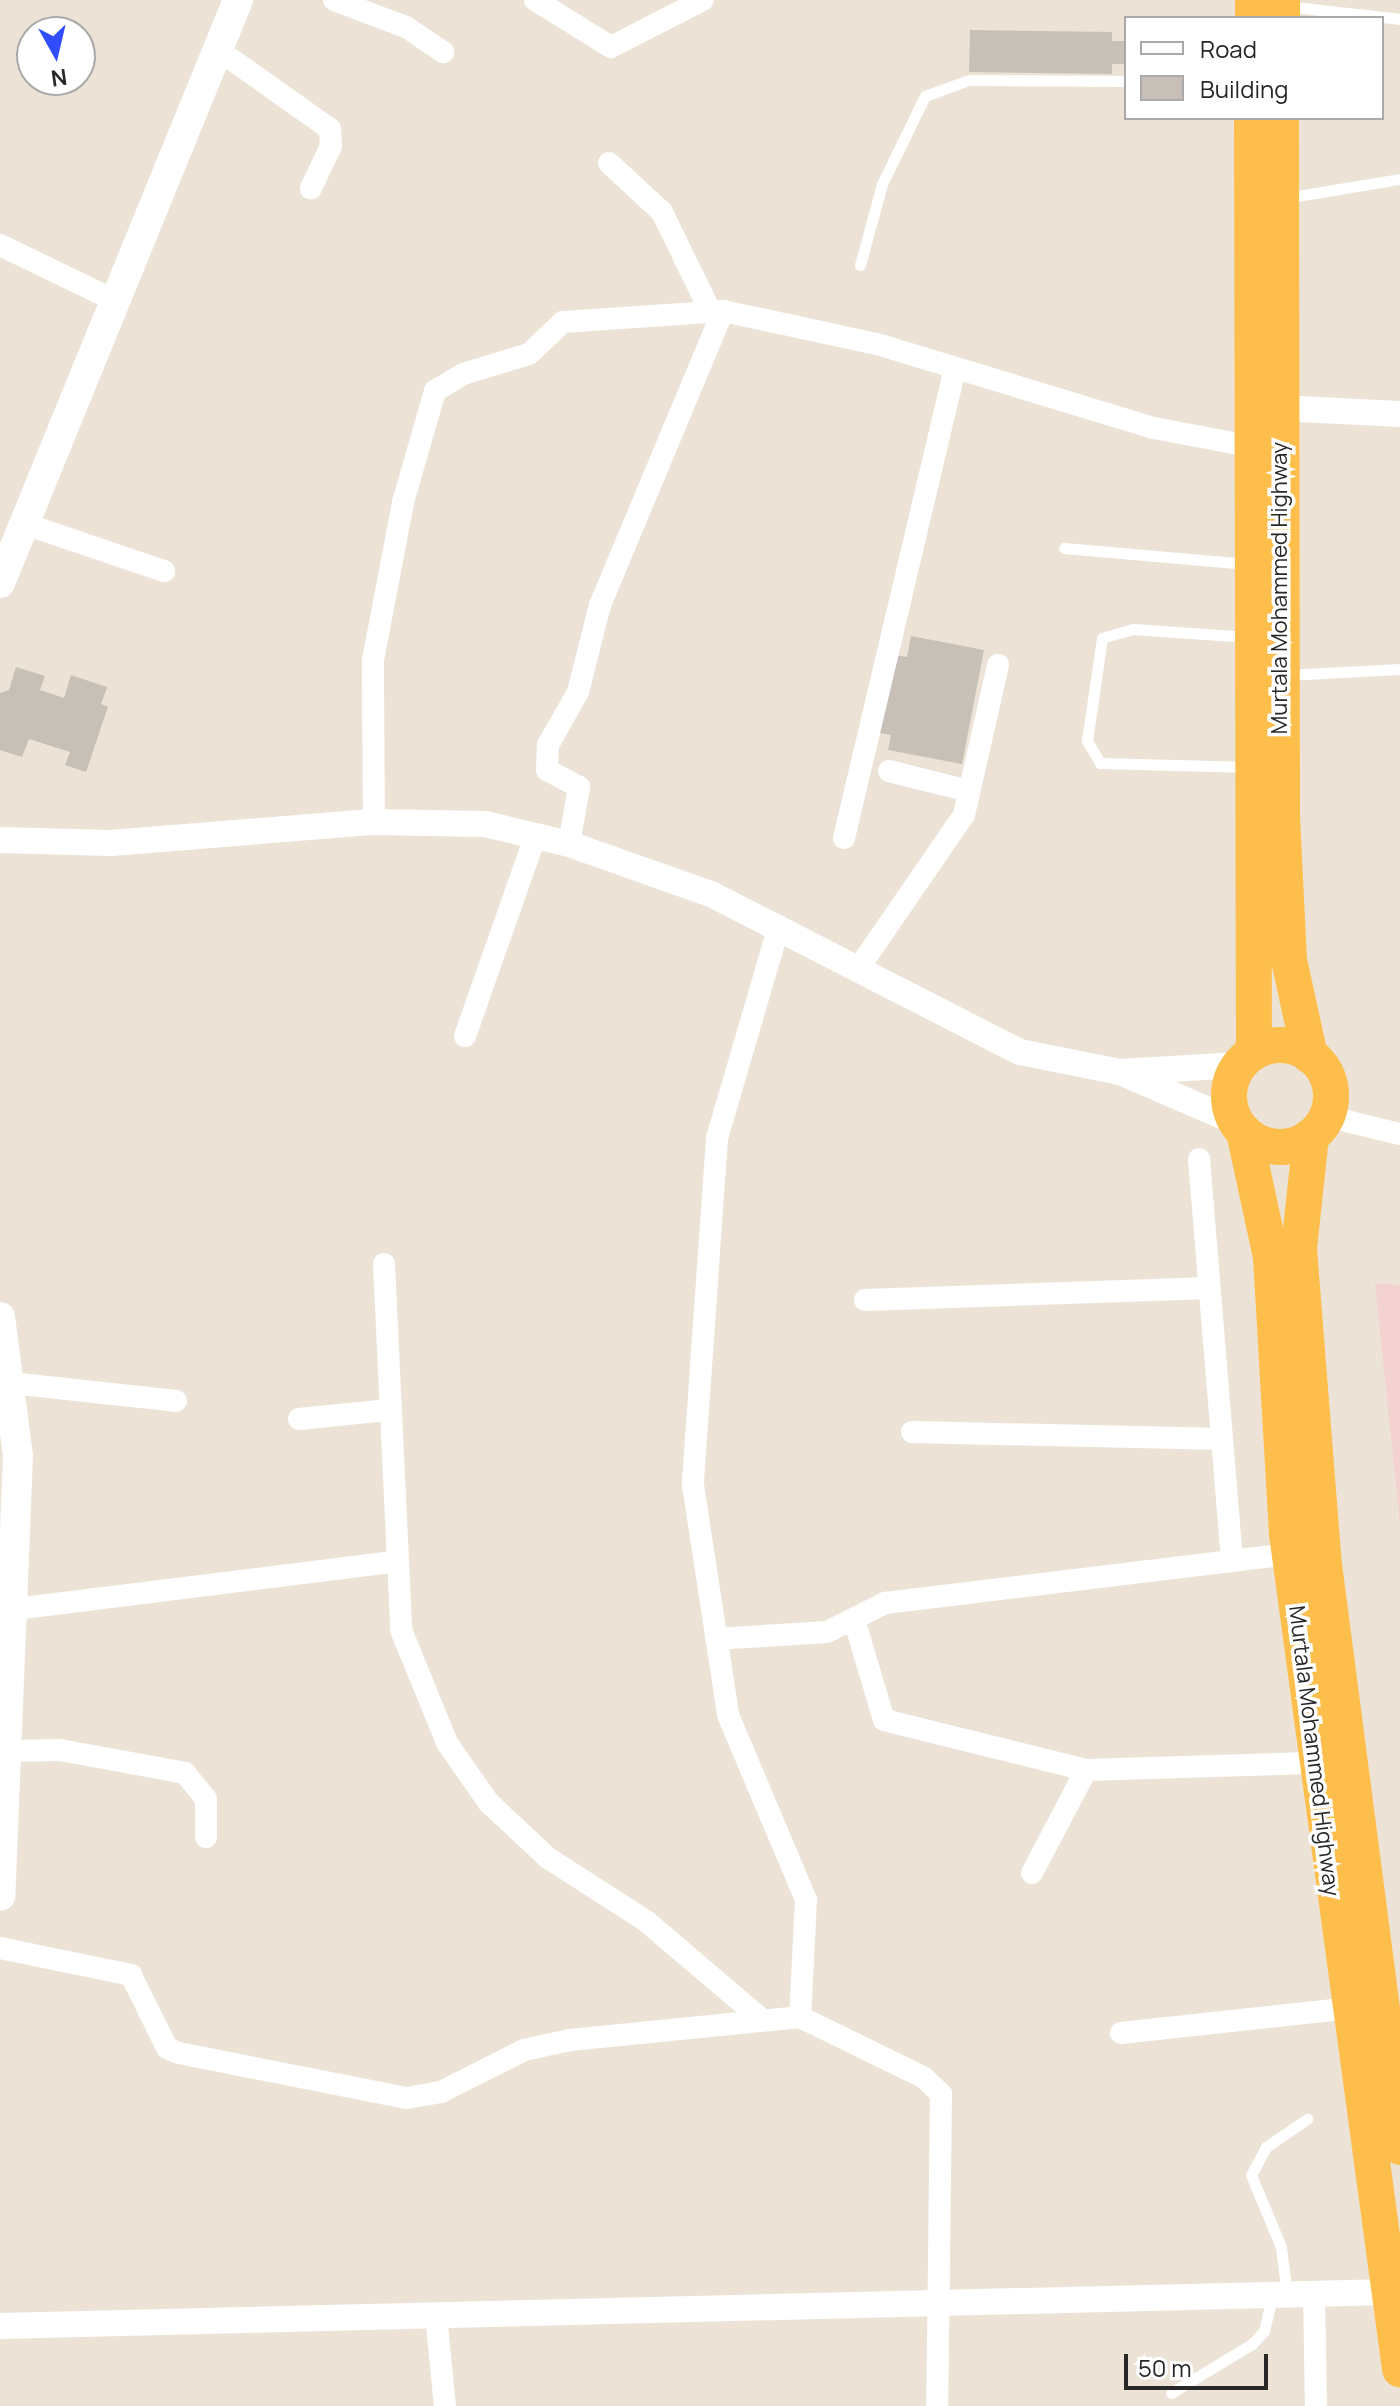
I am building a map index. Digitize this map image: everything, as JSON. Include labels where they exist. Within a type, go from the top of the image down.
[{"type":"highway","name":"Murtala Mohammed Highway","points":[[1246,1059],[1252,767],[1249,637],[1252,120]]},
{"type":"highway","name":"Murtala Mohammed Highway","points":[[1281,120],[1281,675],[1289,960],[1310,1056]]},
{"type":"highway","points":[[1283,1045],[1310,1056],[1330,1087],[1318,1126],[1273,1146],[1240,1127],[1229,1099],[1246,1059],[1283,1045]]},
{"type":"highway","name":"Murtala Mohammed Highway","points":[[1318,1126],[1299,1249],[1323,1557],[1400,2147]]},
{"type":"highway","name":"Murtala Mohammed Highway","points":[[1240,1127],[1271,1257],[1289,1554],[1315,1763],[1400,2369]]},
{"type":"main road","points":[[0,583],[238,0]]},
{"type":"main road","points":[[0,1317],[11,1383],[10,1751],[0,1896]]},
{"type":"street","points":[[334,0],[406,27],[443,52]]},
{"type":"street","points":[[535,0],[611,47],[703,0]]},
{"type":"street","points":[[217,49],[330,129],[331,146],[311,188]]},
{"type":"street","points":[[569,844],[579,787],[547,770],[548,745],[578,692],[600,605],[716,310],[675,231],[640,185],[609,163]]},
{"type":"street","points":[[0,245],[116,301]]},
{"type":"street","points":[[374,822],[373,660],[403,502],[435,391],[463,374],[529,354],[572,319],[716,310],[877,344],[1154,428],[1249,446]]},
{"type":"street","points":[[844,838],[955,370]]},
{"type":"street","points":[[1279,408],[1400,414]]},
{"type":"street","points":[[25,524],[164,571]]},
{"type":"street","points":[[858,969],[941,856],[969,791],[998,665]]},
{"type":"street","points":[[889,771],[969,791]]},
{"type":"street","points":[[0,840],[146,841],[374,822],[485,824],[536,834],[779,926],[987,1040],[1120,1072],[1240,1127]]},
{"type":"street","points":[[465,1036],[536,834]]},
{"type":"street","points":[[779,926],[717,1138],[712,1284],[693,1455],[728,1715],[806,1900],[800,2017]]},
{"type":"street","points":[[1120,1072],[1246,1059]]},
{"type":"street","points":[[1318,1126],[1400,1134]]},
{"type":"street","points":[[1199,1159],[1232,1560]]},
{"type":"street","points":[[384,1264],[393,1562],[401,1630],[447,1743],[489,1803],[548,1858],[646,1921],[760,2018]]},
{"type":"street","points":[[865,1300],[1209,1288]]},
{"type":"street","points":[[11,1383],[176,1401]]},
{"type":"street","points":[[299,1419],[387,1410]]},
{"type":"street","points":[[912,1432],[1222,1439]]},
{"type":"street","points":[[716,1639],[797,1637],[854,1619],[885,1603],[1289,1554]]},
{"type":"street","points":[[10,1597],[393,1562]]},
{"type":"street","points":[[854,1619],[884,1720],[1086,1770],[1315,1763]]},
{"type":"street","points":[[10,1751],[60,1750],[185,1773],[206,1799],[206,1837]]},
{"type":"street","points":[[1032,1873],[1086,1770]]},
{"type":"street","points":[[0,1948],[131,1975],[167,2048],[179,2053],[407,2098],[441,2092],[539,2047],[760,2018],[800,2017],[923,2077],[941,2094],[937,2406]]},
{"type":"street","points":[[1121,2033],[1350,2008]]},
{"type":"street","points":[[0,2326],[1388,2292]]},
{"type":"street","points":[[1314,2294],[1316,2406]]},
{"type":"street","points":[[436,2315],[445,2406]]},
{"type":"lane","points":[[1271,8],[1365,16]]},
{"type":"lane","points":[[860,265],[882,184],[925,96],[969,80],[1124,81]]},
{"type":"lane","points":[[1280,199],[1400,179]]},
{"type":"lane","points":[[1064,548],[1249,564]]},
{"type":"lane","points":[[1249,637],[1133,629],[1102,638],[1087,741],[1100,763],[1252,767]]},
{"type":"lane","points":[[1281,675],[1400,669]]},
{"type":"lane","points":[[1171,2393],[1252,2344],[1264,2331],[1280,2295],[1281,2247],[1251,2175],[1266,2147],[1307,2119]]},
{"type":"shaded area","points":[[1375,1283],[1400,1285],[1400,1524]]},
{"type":"building","points":[[970,30],[1112,32],[1112,41],[1124,41],[1124,64],[1112,64],[1112,74],[969,72]]},
{"type":"building","points":[[911,636],[984,650],[962,764],[888,750],[891,735],[880,733],[895,655],[907,657]]},
{"type":"building","points":[[16,667],[45,676],[40,690],[64,698],[71,675],[107,687],[101,704],[108,707],[86,772],[65,765],[70,752],[29,739],[22,757],[0,750],[0,693],[9,690]]}]
